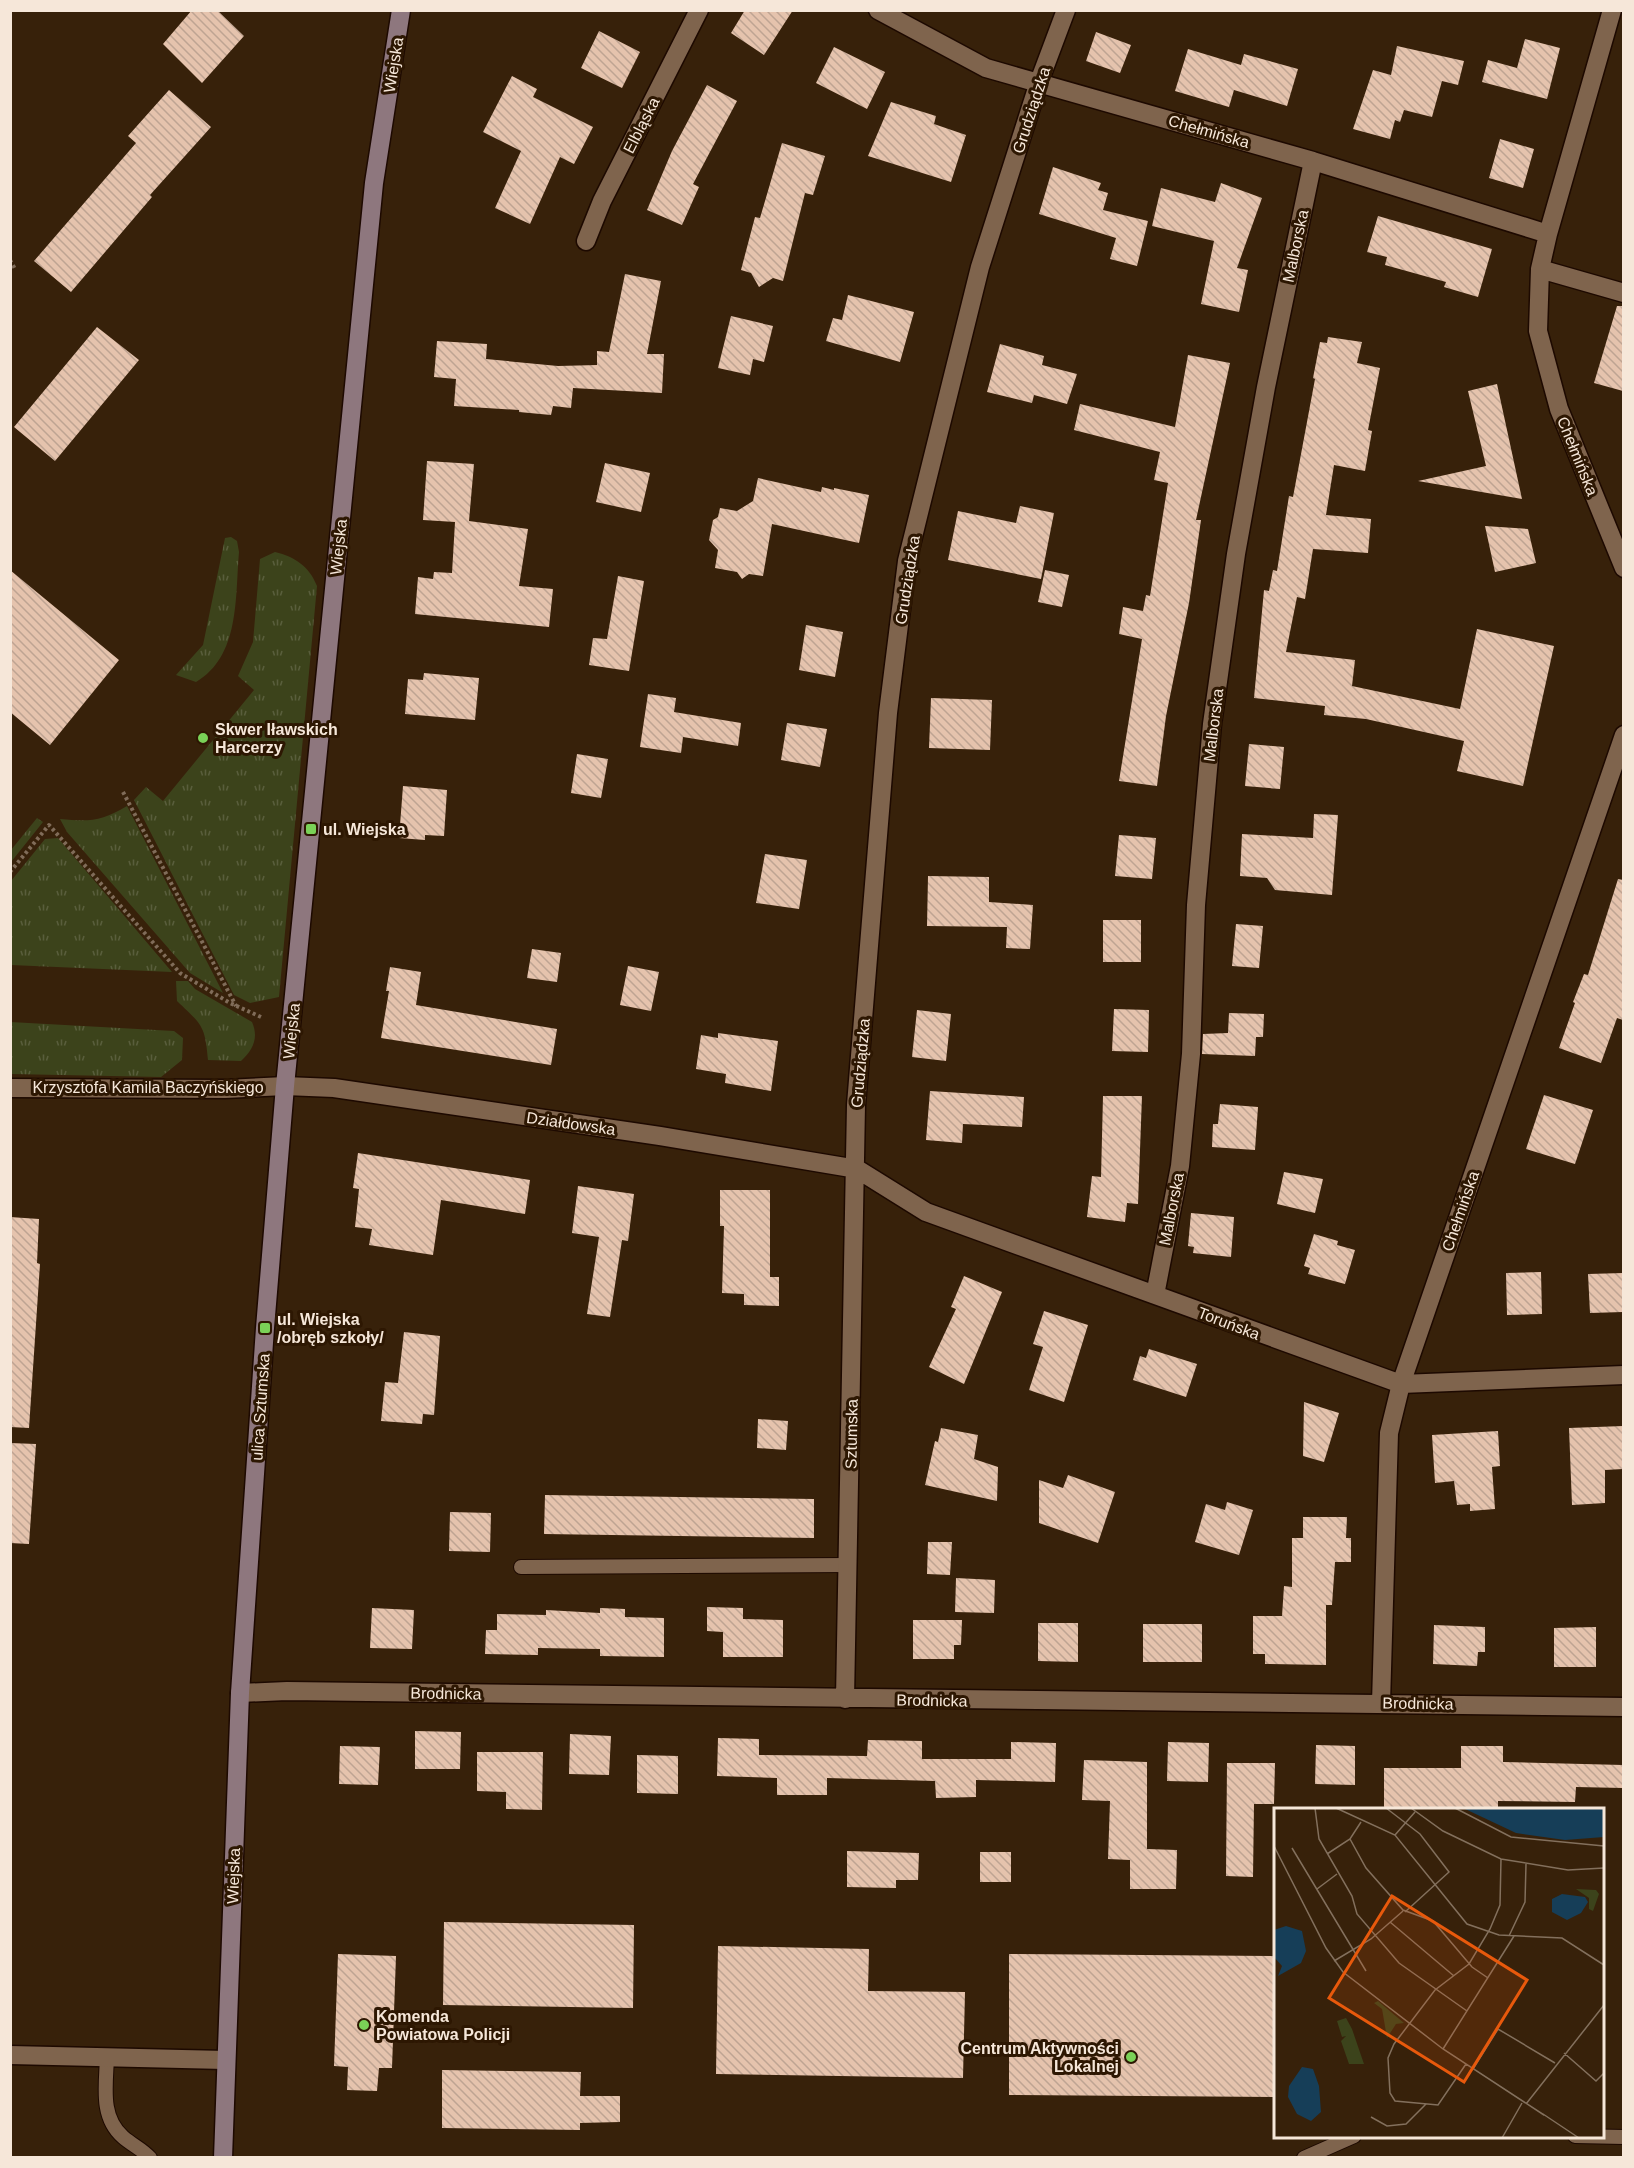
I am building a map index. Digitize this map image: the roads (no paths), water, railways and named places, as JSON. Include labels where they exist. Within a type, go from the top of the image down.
[{"type":"street","name":"Wiejska","points":[[285,1086],[374,183],[401,10]]},
{"type":"street","name":"Elbląska","points":[[586,241],[602,201],[699,10]]},
{"type":"street","name":"Chełmińska","points":[[878,10],[986,68],[1313,161],[1548,234]]},
{"type":"street","name":"Grudziądzka","points":[[856,1169],[856,1105],[888,713],[907,561],[980,267],[1039,82],[1066,10]]},
{"type":"street","name":"Chełmińska","points":[[1612,10],[1548,234],[1540,269],[1538,331],[1559,409],[1623,568]]},
{"type":"street","name":"Malborska","points":[[1155,1295],[1180,1166],[1190,1065],[1196,905],[1212,724],[1238,542],[1266,387],[1313,161]]},
{"type":"street","points":[[1540,269],[1623,293]]},
{"type":"street","name":"Chełmińska","points":[[1381,1702],[1389,1433],[1401,1384],[1623,735]]},
{"type":"street","name":"Krzysztofa Kamila Baczyńskiego","points":[[10,1088],[225,1089],[285,1086]]},
{"type":"street","name":"Działdowska","points":[[285,1086],[334,1088],[660,1136],[856,1169]]},
{"type":"street","name":"ulica Sztumska","points":[[240,1693],[265,1328],[285,1086]]},
{"type":"street","name":"Toruńska","points":[[856,1169],[926,1212],[1401,1384],[1623,1375]]},
{"type":"street","name":"Sztumska","points":[[845,1699],[856,1169]]},
{"type":"street","name":"Brodnicka","points":[[240,1693],[287,1690],[845,1699],[1381,1702],[1623,1707]]},
{"type":"street","name":"Wiejska","points":[[223,2157],[240,1693]]},
{"type":"street","points":[[10,2055],[225,2060]]},
{"type":"lane","points":[[521,1568],[848,1565]]},
{"type":"lane","points":[[106,2057],[106,2104],[110,2122],[124,2138],[150,2157]]},
{"type":"lane","points":[[1604,2137],[1623,2138]]},
{"type":"lane","points":[[1304,2157],[1349,2138]]},
{"type":"place","name":"Skwer Iławskich Harcerzy","points":[[203,738]]},
{"type":"place","name":"ul. Wiejska","points":[[311,829]]},
{"type":"place","name":"ul. Wiejska /obręb szkoły/","points":[[265,1328]]},
{"type":"place","name":"Komenda Powiatowa Policji","points":[[364,2025]]},
{"type":"place","name":"Centrum Aktywności Lokalnej","points":[[1131,2057]]}]
